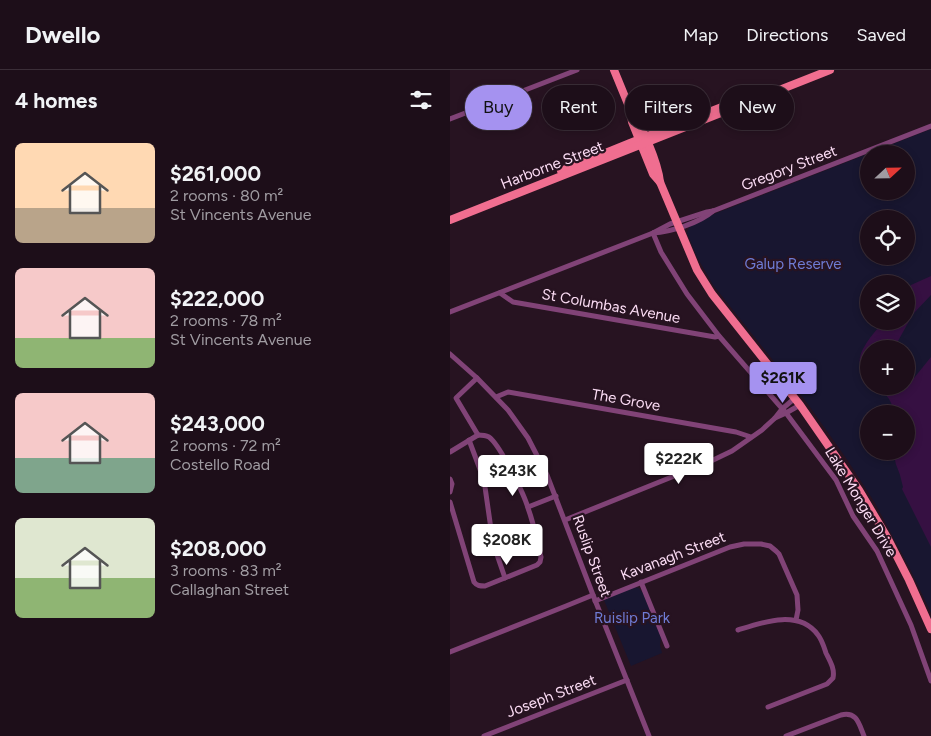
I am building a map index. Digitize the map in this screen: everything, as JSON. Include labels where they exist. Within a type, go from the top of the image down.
[{"type":"main road","name":"Lake Monger Drive","points":[[614,70],[630,109],[638,119],[643,141],[659,172],[660,182],[697,270],[712,294],[798,401],[859,490],[887,537],[931,629]]},
{"type":"main road","name":"Harborne Street","points":[[450,220],[818,70]]},
{"type":"main road","name":"Harborne Street","points":[[450,214],[830,70]]},
{"type":"street","points":[[450,119],[577,70]]},
{"type":"street","name":"Gregory Street","points":[[450,312],[653,233],[663,227],[678,225],[707,212],[931,126]]},
{"type":"street","name":"Lake Monger Drive","points":[[653,233],[661,252],[688,294],[720,336],[784,411],[836,480],[853,516],[877,551],[911,625],[931,681]]},
{"type":"street","name":"St Columbas Avenue","points":[[500,293],[513,302],[715,338],[720,336]]},
{"type":"street","name":"Ruslip Street","points":[[450,354],[496,397],[528,438],[556,496],[592,595],[650,736]]},
{"type":"street","points":[[476,378],[456,398],[478,435]]},
{"type":"street","name":"The Grove","points":[[496,397],[508,392],[736,432],[751,437]]},
{"type":"street","points":[[565,520],[732,451],[798,401]]},
{"type":"street","points":[[450,452],[478,435],[488,437],[499,450],[528,507],[541,557],[540,562],[537,565],[485,586],[478,586],[474,582],[450,502]]},
{"type":"street","points":[[469,440],[484,480],[493,542],[505,578]]},
{"type":"street","points":[[450,479],[452,484],[450,492]]},
{"type":"street","points":[[528,507],[556,496]]},
{"type":"street","name":"Kavanagh Street","points":[[595,601],[730,547],[744,544],[766,545],[779,554],[796,590],[798,605],[796,620]]},
{"type":"street","points":[[641,582],[667,646]]},
{"type":"street","points":[[450,652],[592,595]]},
{"type":"street","points":[[738,630],[767,622],[796,620],[812,629],[819,636],[833,669],[834,676],[827,684],[768,707]]},
{"type":"street","name":"Joseph Street","points":[[484,736],[627,680]]},
{"type":"street","points":[[786,736],[847,714],[856,719],[864,736]]},
{"type":"green space","name":"Galup Reserve","points":[[931,129],[931,613],[875,503],[846,458],[807,403],[713,285],[697,257],[687,233],[688,229],[698,221],[860,157],[860,200],[915,200],[915,145],[890,145]]},
{"type":"green space","name":"Ruislip Park","points":[[633,587],[639,588],[643,593],[661,637],[662,653],[631,666],[604,600]]},
{"type":"shaded area","points":[[931,276],[931,295],[915,312],[915,283]]},
{"type":"shaded area","points":[[876,330],[904,330],[899,340],[869,340]]},
{"type":"shaded area","points":[[931,357],[931,547],[902,489],[900,475],[895,462],[895,460],[915,460],[915,405],[892,405],[886,395],[915,395],[915,377]]}]
